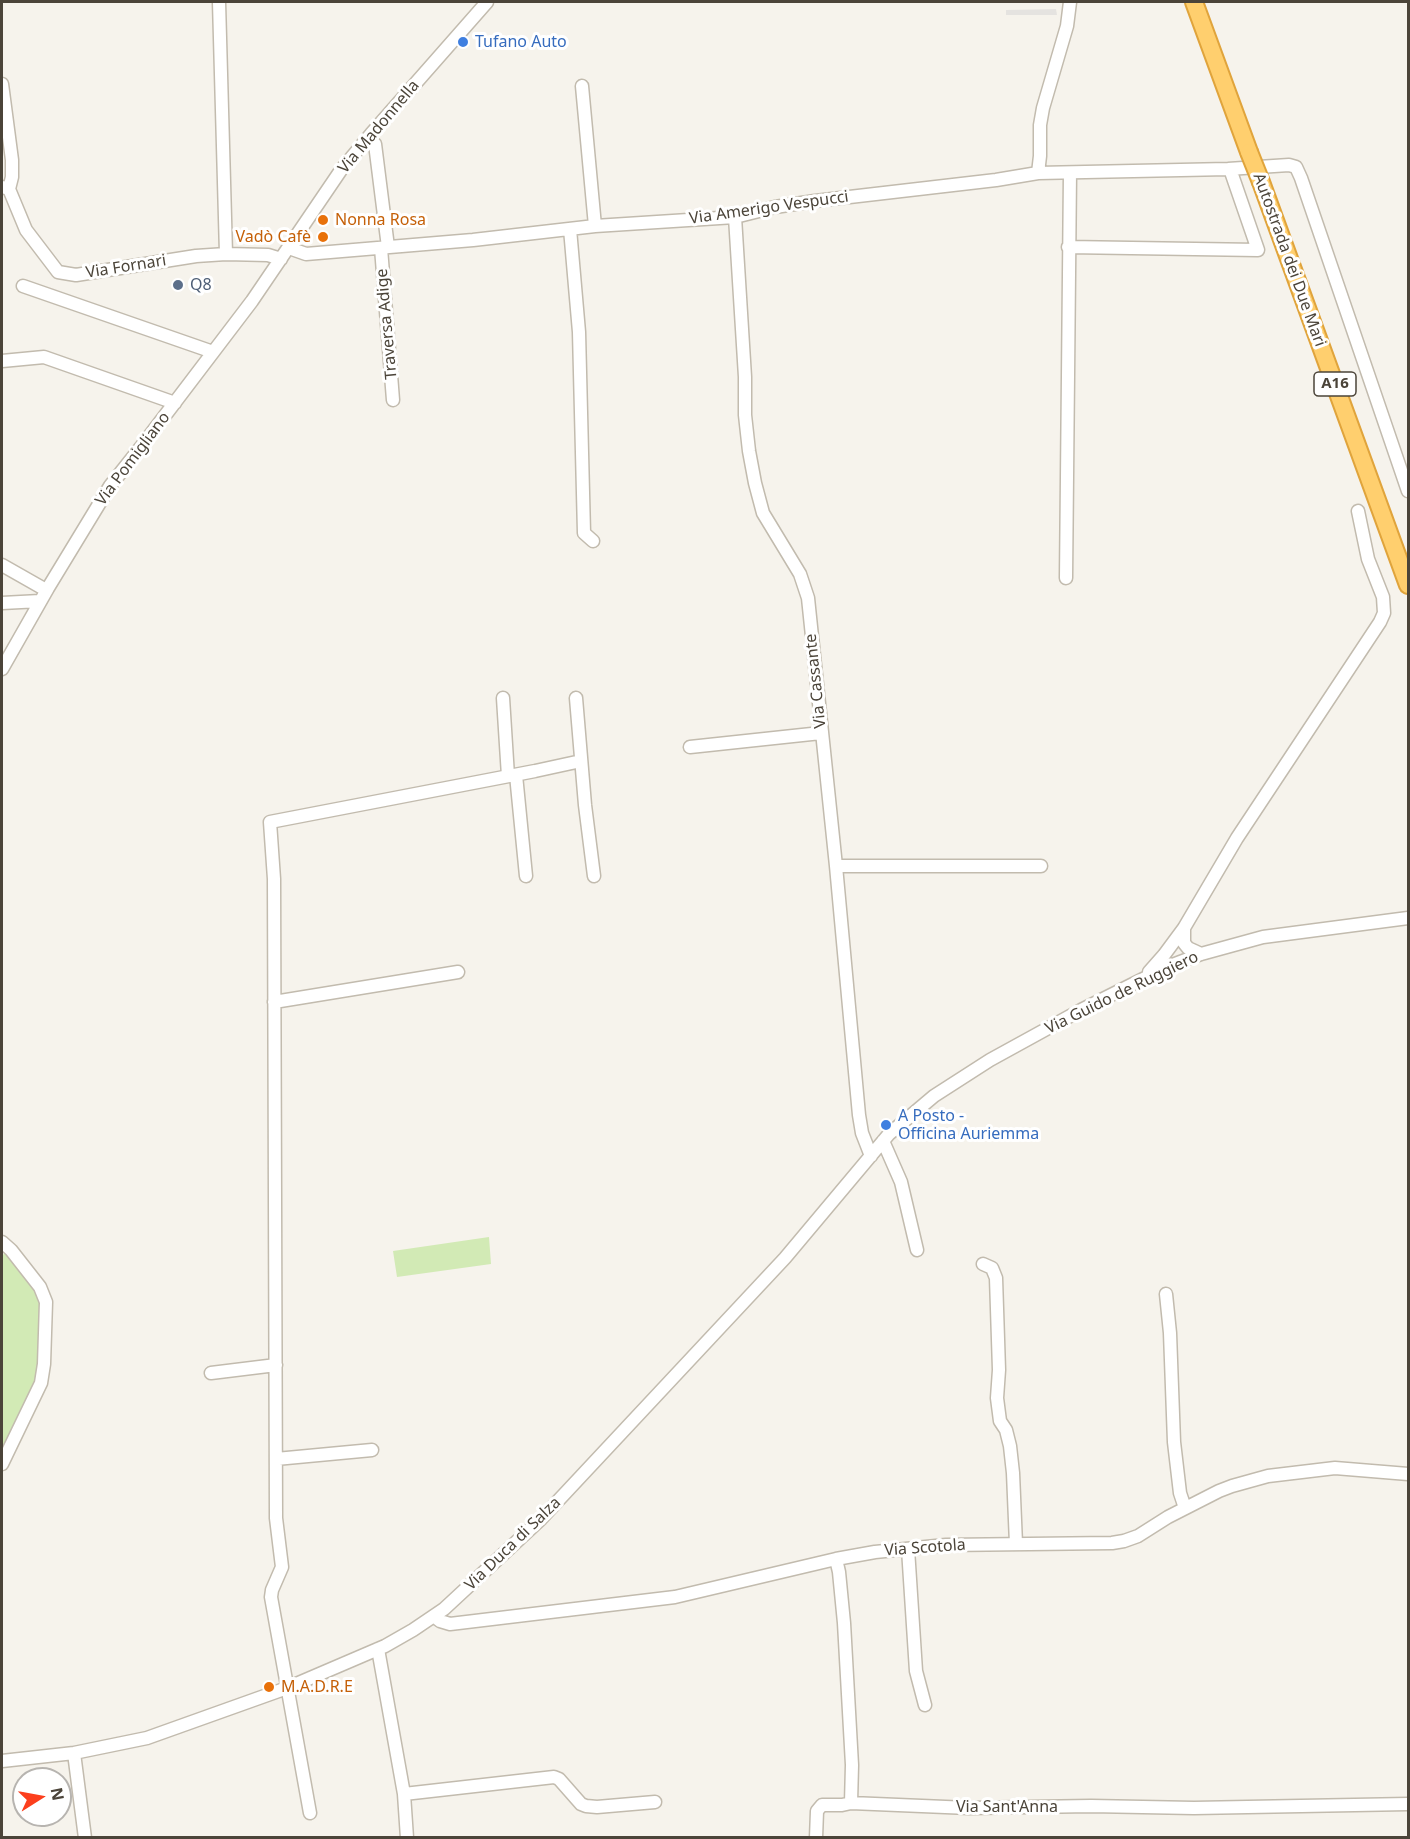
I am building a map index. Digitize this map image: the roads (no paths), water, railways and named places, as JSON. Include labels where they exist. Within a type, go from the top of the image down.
[{"type":"highway","name":"Autostrada dei Due Mari","points":[[1194,2],[1255,152],[1408,585]]},
{"type":"highway","name":"Autostrada dei Due Mari","points":[[1206,2],[1255,152]]},
{"type":"highway","name":"Autostrada dei Due Mari","points":[[1266,182],[1408,554]]},
{"type":"street","points":[[219,2],[226,254]]},
{"type":"street","name":"Via Madonnella","points":[[281,259],[341,170],[487,2]]},
{"type":"street","points":[[1038,173],[1043,108],[1066,26],[1070,2]]},
{"type":"street","points":[[2,84],[12,160],[12,177],[5,188]]},
{"type":"street","points":[[582,86],[595,226]]},
{"type":"street","name":"Traversa Adige","points":[[375,144],[385,248],[393,400]]},
{"type":"street","name":"Via Amerigo Vespucci","points":[[289,248],[306,254],[473,240],[595,226],[735,217],[775,207],[815,201],[1038,173],[1230,169],[1289,165],[1296,168],[1301,178],[1408,491]]},
{"type":"street","points":[[1068,247],[1258,250],[1230,169]]},
{"type":"street","points":[[1066,578],[1070,173]]},
{"type":"street","name":"Via Fornari","points":[[5,188],[26,230],[58,272],[76,275],[196,256],[226,254],[268,255],[281,259]]},
{"type":"street","name":"Via Cassante","points":[[735,217],[749,452],[763,513],[800,574],[808,598],[859,1115],[862,1133],[871,1156]]},
{"type":"street","points":[[570,229],[579,332],[584,533],[592,542]]},
{"type":"street","name":"Via Pomigliano","points":[[2,669],[43,595],[110,486],[252,302],[281,259]]},
{"type":"street","points":[[23,286],[213,352]]},
{"type":"street","points":[[2,361],[44,357],[175,403]]},
{"type":"street","points":[[1142,979],[1164,956],[1184,928],[1238,838],[1380,622],[1384,613],[1384,604],[1368,559],[1358,511]]},
{"type":"street","points":[[2,565],[43,595]]},
{"type":"street","points":[[2,603],[43,595]]},
{"type":"street","points":[[503,698],[526,876]]},
{"type":"street","points":[[576,698],[594,876]]},
{"type":"street","points":[[690,747],[821,733]]},
{"type":"street","points":[[310,1813],[271,1597],[282,1567],[276,1518],[274,879],[270,822],[512,776],[581,760]]},
{"type":"street","points":[[836,866],[1041,866]]},
{"type":"street","name":"Via Guido de Ruggiero","points":[[897,1127],[934,1096],[990,1060],[1081,1010],[1167,967],[1201,954],[1263,937],[1408,918]]},
{"type":"street","points":[[1184,928],[1184,943],[1188,948],[1201,954]]},
{"type":"street","points":[[274,1002],[458,972]]},
{"type":"street","name":"Via Duca di Salza","points":[[2,1761],[74,1753],[147,1738],[287,1688],[378,1649],[435,1617],[556,1504],[785,1258],[897,1127]]},
{"type":"street","points":[[883,1141],[901,1182],[917,1250]]},
{"type":"street","points":[[2,1242],[40,1287],[46,1302],[44,1364],[41,1383],[2,1464]]},
{"type":"street","points":[[983,1264],[992,1268],[996,1278],[999,1370],[997,1398],[1000,1421],[1006,1430],[1010,1446],[1016,1544]]},
{"type":"street","points":[[1166,1294],[1170,1333],[1174,1442],[1180,1493],[1185,1508]]},
{"type":"street","points":[[211,1373],[276,1365]]},
{"type":"street","points":[[276,1459],[372,1450]]},
{"type":"street","name":"Via Scotola","points":[[435,1617],[450,1624],[675,1597],[875,1552],[946,1545],[1112,1543],[1138,1536],[1185,1508],[1232,1486],[1268,1476],[1335,1468],[1408,1474]]},
{"type":"street","points":[[908,1549],[916,1671],[925,1705]]},
{"type":"street","points":[[836,1559],[844,1623],[852,1765],[850,1803]]},
{"type":"street","points":[[378,1649],[404,1794],[407,1838]]},
{"type":"street","points":[[74,1753],[85,1838]]},
{"type":"street","points":[[404,1794],[554,1778],[559,1779],[581,1804],[586,1806],[597,1808],[656,1802]]},
{"type":"street","name":"Via Sant'Anna","points":[[816,1838],[817,1811],[822,1805],[850,1803],[969,1808],[1091,1806],[1185,1808],[1408,1804]]},
{"type":"place","name":"Tufano Auto","points":[[463,42]]},
{"type":"place","name":"Nonna Rosa","points":[[323,220]]},
{"type":"place","name":"Vadò Cafè","points":[[323,237]]},
{"type":"place","name":"Q8","points":[[178,285]]},
{"type":"place","name":"A Posto - Officina Auriemma","points":[[886,1125]]},
{"type":"place","name":"M.A.D.R.E","points":[[269,1687]]}]
